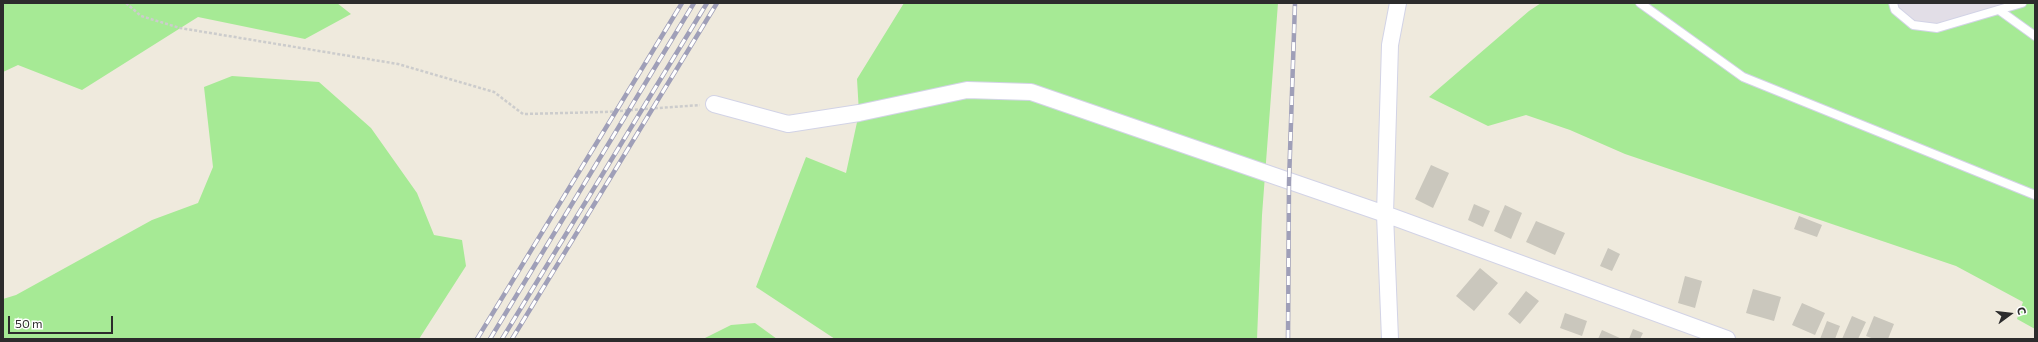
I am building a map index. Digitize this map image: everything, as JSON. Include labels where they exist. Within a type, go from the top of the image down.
[{"type":"street","points":[[1390,339],[1385,214],[1390,45],[1398,3]]},
{"type":"street","points":[[714,104],[788,124],[859,113],[966,90],[1031,92],[1385,214],[1727,339]]},
{"type":"lane","points":[[1640,3],[1743,77],[2035,195]]},
{"type":"lane","points":[[1893,3],[1895,10],[1913,26],[1937,28],[2022,3]]},
{"type":"lane","points":[[1999,10],[2035,36]]},
{"type":"path","points":[[126,3],[141,16],[180,28],[398,64],[494,92],[523,114],[605,112],[714,104]]},
{"type":"shaded area","points":[[1893,3],[2022,3],[1937,28],[1913,25]]},
{"type":"green space","points":[[3,3],[337,3],[351,14],[305,39],[198,17],[82,90],[18,65],[3,72]]},
{"type":"green space","points":[[904,3],[1278,3],[1262,215],[1257,339],[835,339],[756,287],[806,157],[846,173],[859,113],[857,79]]},
{"type":"green space","points":[[1541,3],[1893,3],[1913,25],[1937,28],[2022,3],[2035,3],[2035,329],[2017,319],[2023,302],[1956,266],[1625,154],[1570,130],[1526,115],[1488,126],[1429,97],[1529,11]]},
{"type":"green space","points":[[232,76],[319,82],[371,128],[417,193],[434,235],[462,240],[466,266],[419,339],[3,339],[3,299],[16,295],[152,220],[198,203],[213,167],[204,87]]},
{"type":"green space","points":[[755,323],[777,339],[703,339],[731,325]]},
{"type":"building","points":[[1431,165],[1449,173],[1433,208],[1415,199]]},
{"type":"building","points":[[1474,204],[1490,211],[1483,227],[1468,220]]},
{"type":"building","points":[[1505,205],[1522,213],[1511,239],[1494,231]]},
{"type":"building","points":[[1799,216],[1822,225],[1817,237],[1794,229]]},
{"type":"building","points":[[1536,221],[1565,233],[1555,255],[1526,242]]},
{"type":"building","points":[[1608,248],[1620,254],[1612,271],[1600,266]]},
{"type":"building","points":[[1480,268],[1498,283],[1474,311],[1456,296]]},
{"type":"building","points":[[1685,276],[1702,281],[1695,308],[1678,303]]},
{"type":"building","points":[[1753,289],[1781,297],[1774,321],[1746,313]]},
{"type":"building","points":[[1526,291],[1539,301],[1520,324],[1508,314]]},
{"type":"building","points":[[1802,303],[1825,313],[1815,335],[1792,325]]},
{"type":"building","points":[[1565,313],[1587,321],[1582,336],[1560,328]]},
{"type":"building","points":[[1852,316],[1866,322],[1858,339],[1842,339]]},
{"type":"building","points":[[1874,316],[1894,324],[1888,339],[1874,339],[1866,336]]},
{"type":"building","points":[[1827,321],[1840,326],[1835,339],[1820,339]]},
{"type":"building","points":[[1633,329],[1643,333],[1640,339],[1629,339]]},
{"type":"building","points":[[1602,330],[1622,339],[1598,339]]},
{"type":"railway","points":[[477,339],[682,3]]},
{"type":"railway","points":[[490,339],[694,3]]},
{"type":"railway","points":[[502,339],[707,3]]},
{"type":"railway","points":[[512,339],[717,3]]},
{"type":"railway","points":[[1288,339],[1289,182],[1295,3]]}]
